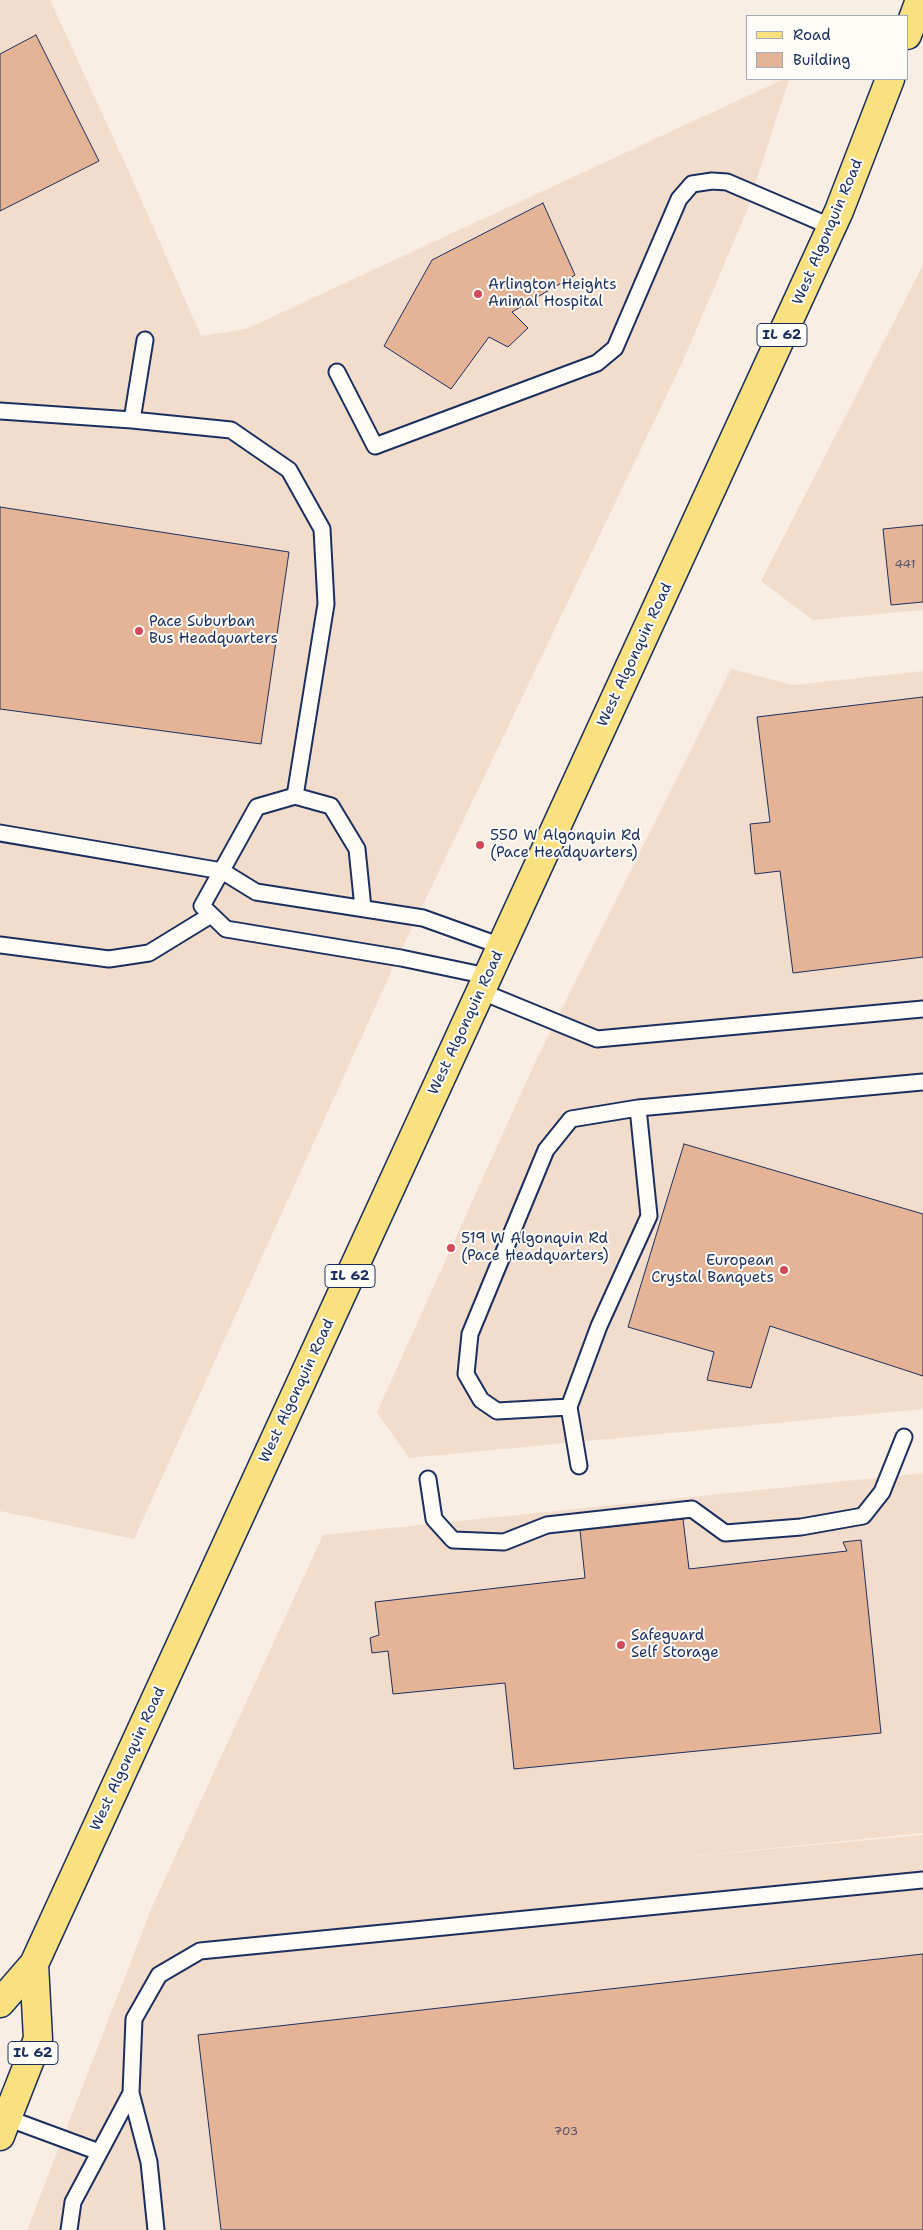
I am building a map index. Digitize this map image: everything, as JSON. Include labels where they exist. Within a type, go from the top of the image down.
[{"type":"main road","points":[[908,33],[920,0]]},
{"type":"main road","name":"West Algonquin Road","points":[[0,2003],[34,1964],[832,227],[890,80]]},
{"type":"main road","name":"West Algonquin Road","points":[[4,2127],[38,2039],[34,1964]]},
{"type":"lane","points":[[337,372],[376,446],[597,363],[615,348],[679,199],[692,184],[712,181],[727,182],[832,227]]},
{"type":"lane","points":[[132,420],[145,340]]},
{"type":"lane","points":[[0,410],[230,430],[289,470],[322,529],[326,604],[295,796]]},
{"type":"lane","points":[[0,945],[109,958],[149,954],[206,910],[222,871],[257,807],[295,796],[331,806],[357,849],[363,908]]},
{"type":"lane","points":[[0,834],[222,871],[256,892],[423,918],[501,946]]},
{"type":"lane","points":[[206,910],[226,930],[401,958],[484,984],[597,1039],[923,1009]]},
{"type":"lane","points":[[569,1407],[497,1411],[481,1400],[466,1374],[470,1334],[546,1150],[571,1119],[638,1108],[923,1082]]},
{"type":"lane","points":[[580,1466],[569,1407],[599,1326],[649,1216],[638,1108]]},
{"type":"lane","points":[[428,1479],[434,1519],[453,1540],[504,1542],[547,1524],[692,1509],[725,1533],[801,1527],[863,1516],[882,1492],[904,1437]]},
{"type":"lane","points":[[156,2230],[149,2162],[130,2093],[134,2019],[159,1975],[200,1951],[923,1880]]},
{"type":"lane","points":[[69,2230],[73,2202],[130,2093]]},
{"type":"lane","points":[[4,2127],[100,2152]]},
{"type":"shaded area","points":[[0,0],[50,0],[129,172],[201,336],[246,329],[782,80],[789,80],[746,213],[682,363],[397,959],[134,1539],[0,1511]]},
{"type":"shaded area","points":[[923,265],[923,610],[813,620],[761,581]]},
{"type":"shaded area","points":[[731,669],[793,685],[923,671],[923,1409],[409,1458],[377,1412],[533,1067]]},
{"type":"shaded area","points":[[923,1473],[923,1833],[674,1858],[923,1835],[923,2230],[27,2230],[152,1907],[323,1535]]},
{"type":"building","points":[[36,35],[99,161],[0,211],[0,54]]},
{"type":"building","name":"Arlington Heights Animal Hospital","points":[[543,203],[575,275],[512,312],[528,328],[508,347],[489,337],[451,389],[384,346],[432,260]]},
{"type":"building","name":"Pace Suburban Bus Headquarters","points":[[0,507],[289,552],[261,744],[0,709]]},
{"type":"building","points":[[923,525],[923,602],[891,605],[883,529]]},
{"type":"building","points":[[923,697],[923,957],[793,973],[780,871],[755,874],[750,824],[770,822],[757,717]]},
{"type":"building","name":"European Crystal Banquets","points":[[684,1144],[923,1214],[923,1376],[770,1326],[751,1388],[707,1380],[714,1352],[628,1327]]},
{"type":"building","name":"Safeguard Self Storage","points":[[683,1519],[689,1569],[847,1551],[843,1542],[861,1540],[881,1733],[514,1769],[505,1683],[393,1694],[388,1651],[372,1653],[370,1638],[379,1635],[375,1602],[585,1578],[580,1530]]},
{"type":"building","points":[[923,1954],[923,2230],[221,2230],[198,2035]]},
{"type":"place","name":"Arlington Heights Animal Hospital","points":[[478,294]]},
{"type":"place","name":"Pace Suburban Bus Headquarters","points":[[139,631]]},
{"type":"place","name":"550 W Algonquin Rd (Pace Headquarters)","points":[[480,845]]},
{"type":"place","name":"519 W Algonquin Rd (Pace Headquarters)","points":[[451,1248]]},
{"type":"place","name":"European Crystal Banquets","points":[[784,1270]]},
{"type":"place","name":"Safeguard Self Storage","points":[[621,1645]]}]
